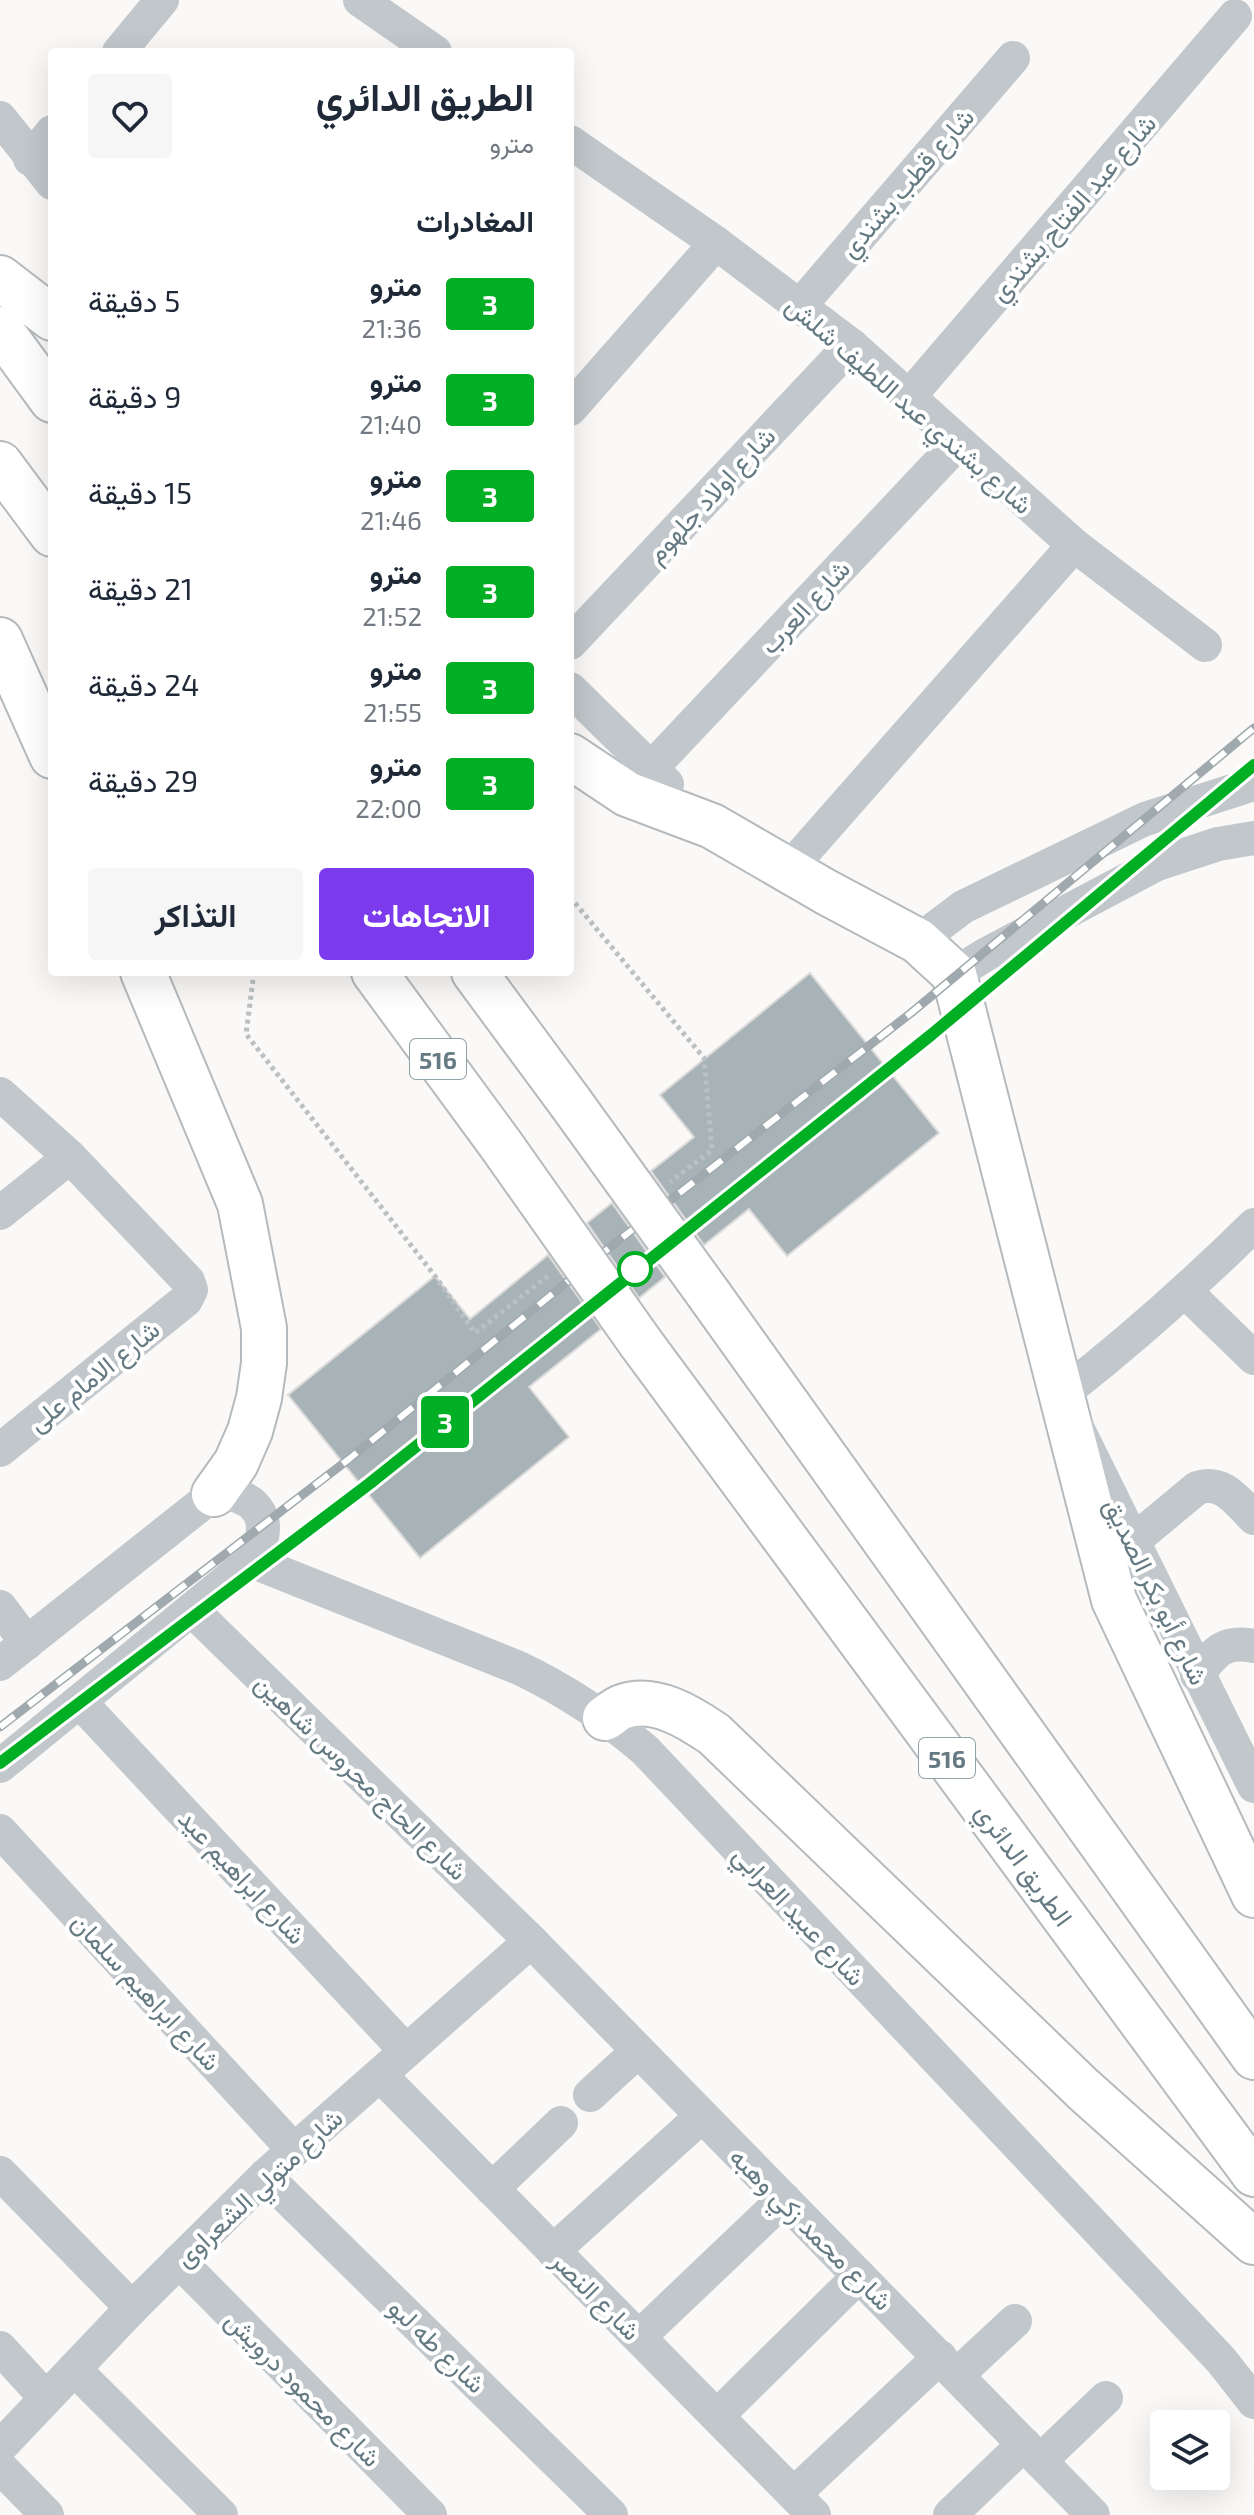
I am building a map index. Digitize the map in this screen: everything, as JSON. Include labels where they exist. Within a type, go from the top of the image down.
[{"type":"highway","points":[[0,278],[48,315]]},
{"type":"highway","points":[[0,329],[48,395]]},
{"type":"highway","points":[[0,464],[48,529]]},
{"type":"highway","points":[[0,640],[48,747]]},
{"type":"highway","points":[[574,758],[639,782],[788,870],[918,941],[954,974],[1114,1600],[1254,1895]]},
{"type":"highway","points":[[145,976],[240,1204],[264,1328],[262,1374],[250,1431],[236,1463],[214,1494]]},
{"type":"highway","name":"الطريق الدائري","points":[[377,976],[640,1342],[1254,2174]]},
{"type":"highway","points":[[477,976],[710,1296],[1254,2057]]},
{"type":"highway","points":[[605,1718],[622,1707],[647,1705],[672,1709],[714,1734],[1083,2089],[1254,2242]]},
{"type":"street","points":[[122,48],[162,0]]},
{"type":"street","points":[[360,0],[429,48]]},
{"type":"street","name":"شارع عبد الفتاح بشندي","points":[[908,398],[1235,16]]},
{"type":"street","name":"شارع قطب بشندي","points":[[799,307],[1013,58]]},
{"type":"street","points":[[0,118],[41,171]]},
{"type":"street","points":[[41,171],[48,146]]},
{"type":"street","name":"شارع بشندي عبد اللطيف شلش","points":[[577,158],[716,243],[851,345],[1074,545],[1205,645]]},
{"type":"street","points":[[574,404],[716,243]]},
{"type":"street","name":"شارع اولاد جلهوم","points":[[574,639],[851,345]]},
{"type":"street","name":"شارع العرب","points":[[639,782],[958,443]]},
{"type":"street","points":[[788,870],[1074,545]]},
{"type":"street","points":[[574,694],[639,782]]},
{"type":"street","points":[[918,941],[963,907],[1145,819],[1254,784]]},
{"type":"street","points":[[954,974],[1157,864],[1218,844],[1254,838]]},
{"type":"street","points":[[0,1094],[70,1157],[0,1213]]},
{"type":"street","name":"شارع الامام على","points":[[0,1450],[186,1300],[191,1290],[188,1281],[70,1157]]},
{"type":"street","points":[[1061,1395],[1186,1292],[1254,1225]]},
{"type":"street","points":[[1186,1292],[1254,1358]]},
{"type":"street","name":"شارع أبو بكر الصديق","points":[[1061,1395],[1254,1786]]},
{"type":"street","points":[[1132,1542],[1197,1488],[1204,1486],[1226,1491],[1254,1518]]},
{"type":"street","points":[[0,1664],[214,1494],[232,1493],[248,1499],[259,1512],[263,1538],[251,1561],[0,1766]]},
{"type":"street","name":"شارع عبيد العرابي","points":[[251,1561],[519,1668],[554,1685],[605,1718],[645,1750],[1210,2348],[1254,2402]]},
{"type":"street","points":[[0,1607],[27,1643]]},
{"type":"street","name":"شارع الحاج محروس شاهين","points":[[193,1611],[531,1941]]},
{"type":"street","points":[[1197,1675],[1214,1653],[1235,1642],[1254,1646]]},
{"type":"street","name":"شارع ابراهيم عيد","points":[[80,1702],[406,2051]]},
{"type":"street","name":"شارع ابراهيم سلمان","points":[[0,1831],[294,2150]]},
{"type":"street","name":"شارع محمد زكي وهبه","points":[[531,1941],[1093,2515]]},
{"type":"street","name":"شارع متولي الشعراوى","points":[[0,2447],[132,2308],[265,2176],[531,1941]]},
{"type":"street","points":[[590,2095],[638,2051]]},
{"type":"street","name":"شارع النصر","points":[[380,2075],[804,2504]]},
{"type":"street","points":[[553,2251],[702,2116]]},
{"type":"street","points":[[492,2189],[561,2123]]},
{"type":"street","points":[[0,2173],[132,2308]]},
{"type":"street","name":"شارع طه لبو","points":[[265,2176],[611,2515]]},
{"type":"street","points":[[639,2337],[784,2199]]},
{"type":"street","name":"شارع محمود درويش","points":[[179,2261],[430,2515]]},
{"type":"street","points":[[717,2416],[859,2276]]},
{"type":"street","points":[[804,2504],[948,2366],[1015,2321]]},
{"type":"street","points":[[0,2348],[46,2398]]},
{"type":"street","points":[[74,2369],[221,2515]]},
{"type":"street","points":[[950,2515],[1106,2398]]},
{"type":"street","points":[[0,2467],[47,2515]]},
{"type":"path","points":[[574,902],[704,1058]]},
{"type":"path","points":[[253,976],[246,1034],[435,1276]]},
{"type":"building","points":[[810,973],[939,1133],[787,1256],[749,1209],[704,1245],[651,1171],[694,1137],[660,1095]]},
{"type":"building","points":[[612,1203],[665,1277],[639,1298],[587,1223]]},
{"type":"building","points":[[548,1255],[601,1329],[529,1387],[569,1437],[420,1558],[288,1395],[435,1276],[470,1319]]},
{"type":"railway","points":[[0,1727],[349,1459],[614,1244],[911,1013],[1254,728]]},
{"type":"railway","points":[[0,1763],[369,1484],[931,1035],[1254,765]]},
{"type":"metro line","name":"3","points":[[0,1763],[369,1484],[931,1035],[1254,765]]}]
